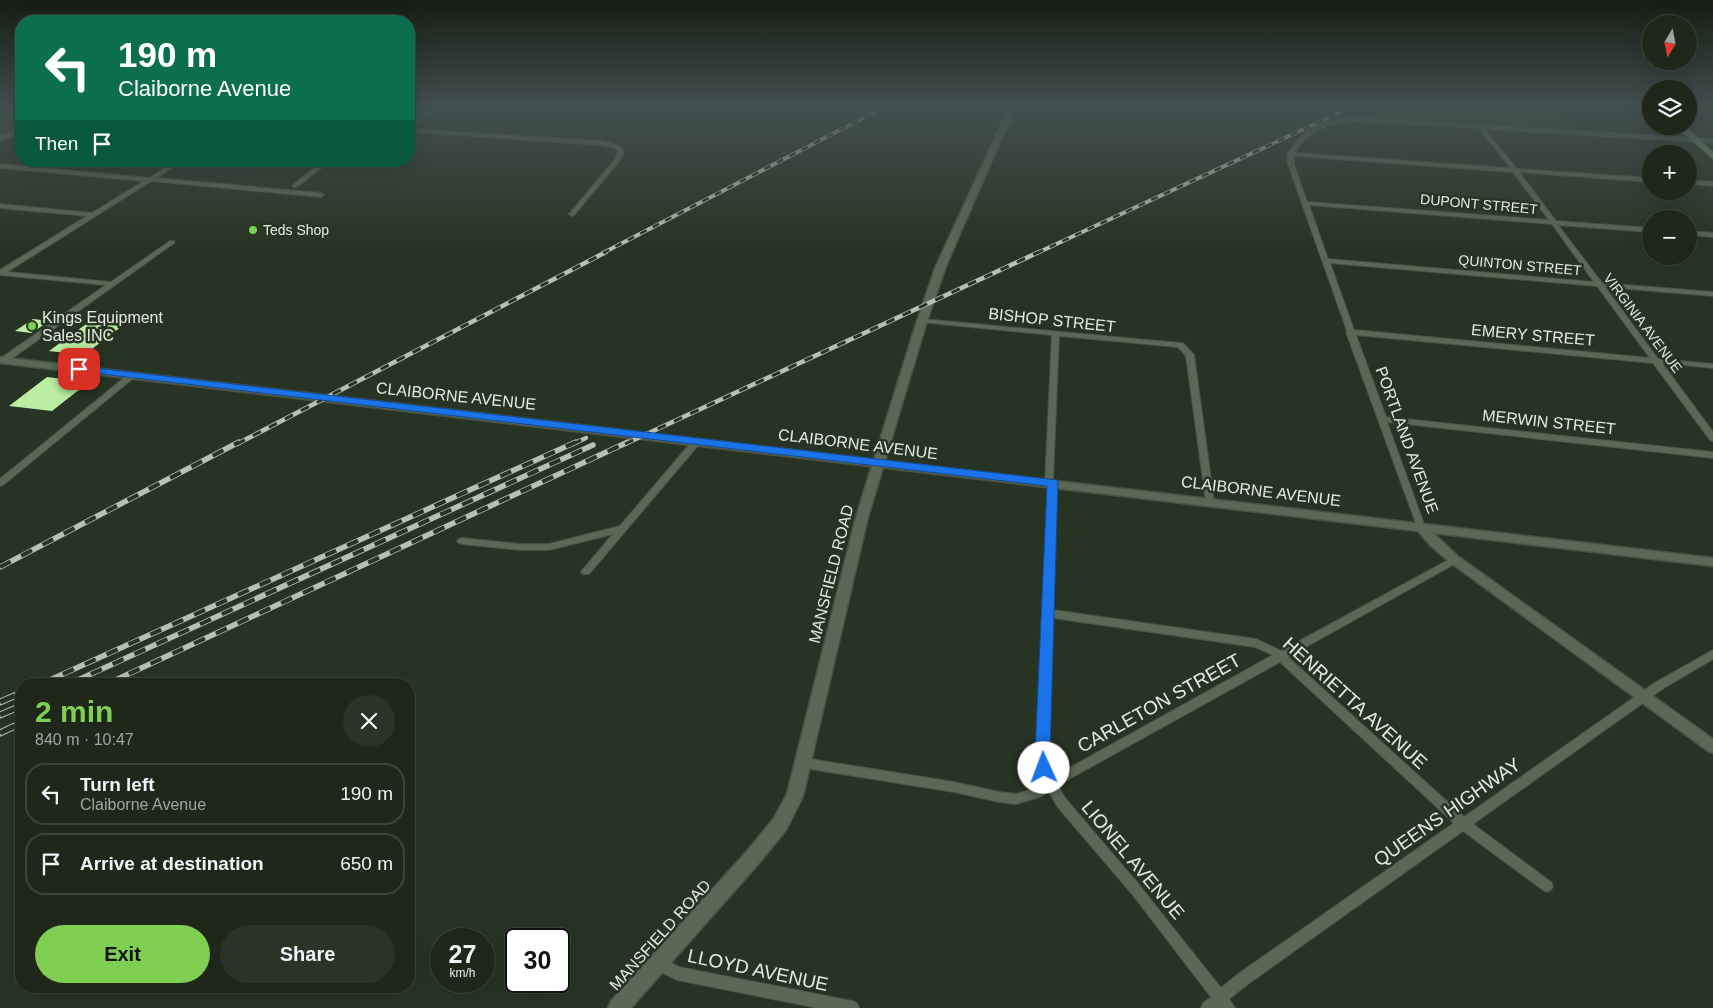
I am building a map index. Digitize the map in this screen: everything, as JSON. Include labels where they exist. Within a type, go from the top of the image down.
[{"type":"main road","name":"MANSFIELD ROAD","points":[[618,1008],[780,824],[795,796],[862,517],[878,462],[941,266],[992,152]]},
{"type":"street","points":[[572,214],[619,158],[621,152]]},
{"type":"street","name":"VIRGINIA AVENUE","points":[[1500,152],[1713,438]]},
{"type":"street","points":[[1290,154],[1642,179]]},
{"type":"street","name":"PORTLAND AVENUE","points":[[1290,154],[1291,164],[1304,203],[1421,527],[1434,542],[1455,560],[1713,747]]},
{"type":"street","points":[[0,166],[321,195]]},
{"type":"street","points":[[0,273],[171,167]]},
{"type":"street","points":[[295,186],[319,167]]},
{"type":"street","points":[[1697,183],[1713,184]]},
{"type":"street","name":"DUPONT STREET","points":[[1304,203],[1642,229]]},
{"type":"street","points":[[0,206],[94,215]]},
{"type":"street","points":[[1697,234],[1713,235]]},
{"type":"street","points":[[2,360],[172,242]]},
{"type":"street","name":"QUINTON STREET","points":[[1325,261],[1713,294]]},
{"type":"street","points":[[0,273],[114,284]]},
{"type":"street","name":"BISHOP STREET","points":[[922,321],[1180,346],[1190,355],[1210,502]]},
{"type":"street","name":"EMERY STREET","points":[[1350,332],[1713,366]]},
{"type":"street","name":"LIONEL AVENUE","points":[[1056,334],[1044,768],[1050,784],[1061,802],[1136,890],[1228,1008]]},
{"type":"street","name":"CLAIBORNE AVENUE","points":[[2,360],[1051,482],[1713,562]]},
{"type":"street","points":[[0,483],[133,375]]},
{"type":"street","name":"MERWIN STREET","points":[[1382,419],[1713,454]]},
{"type":"street","points":[[586,572],[696,441]]},
{"type":"street","points":[[462,541],[520,547],[549,547],[622,528]]},
{"type":"street","name":"CARLETON STREET","points":[[804,763],[954,787],[999,797],[1016,798],[1033,795],[1455,560]]},
{"type":"street","name":"HENRIETTA AVENUE","points":[[1048,613],[1267,646],[1281,656],[1463,824],[1547,886]]},
{"type":"street","name":"QUEENS HIGHWAY","points":[[1208,1008],[1243,979],[1644,697],[1713,654]]},
{"type":"street","name":"LLOYD AVENUE","points":[[658,963],[677,973],[852,1008]]},
{"type":"building","name":"Kings Equipment Sales INC","points":[[33,319],[50,321],[31,333],[15,331]]},
{"type":"building","points":[[89,322],[122,326],[84,355],[49,351]]},
{"type":"building","points":[[47,377],[89,382],[52,411],[9,406]]},
{"type":"railway","points":[[603,253],[797,152]]},
{"type":"railway","points":[[1037,253],[1255,152]]},
{"type":"railway","points":[[237,444],[606,252]]},
{"type":"railway","points":[[625,444],[1039,252]]},
{"type":"railway","points":[[573,444],[586,438]]},
{"type":"railway","points":[[0,567],[239,442]]},
{"type":"railway","points":[[54,678],[576,442]]},
{"type":"railway","points":[[120,678],[628,442]]},
{"type":"railway","points":[[82,678],[593,445]]},
{"type":"railway","points":[[0,702],[15,696]]},
{"type":"railway","points":[[0,715],[15,709]]},
{"type":"railway","points":[[0,733],[15,726]]},
{"type":"place","name":"Teds Shop","points":[[253,230]]},
{"type":"place","name":"Kings Equipment Sales INC","points":[[32,326]]},
{"type":"route","points":[[79,369],[1053,482],[1044,768]]}]
